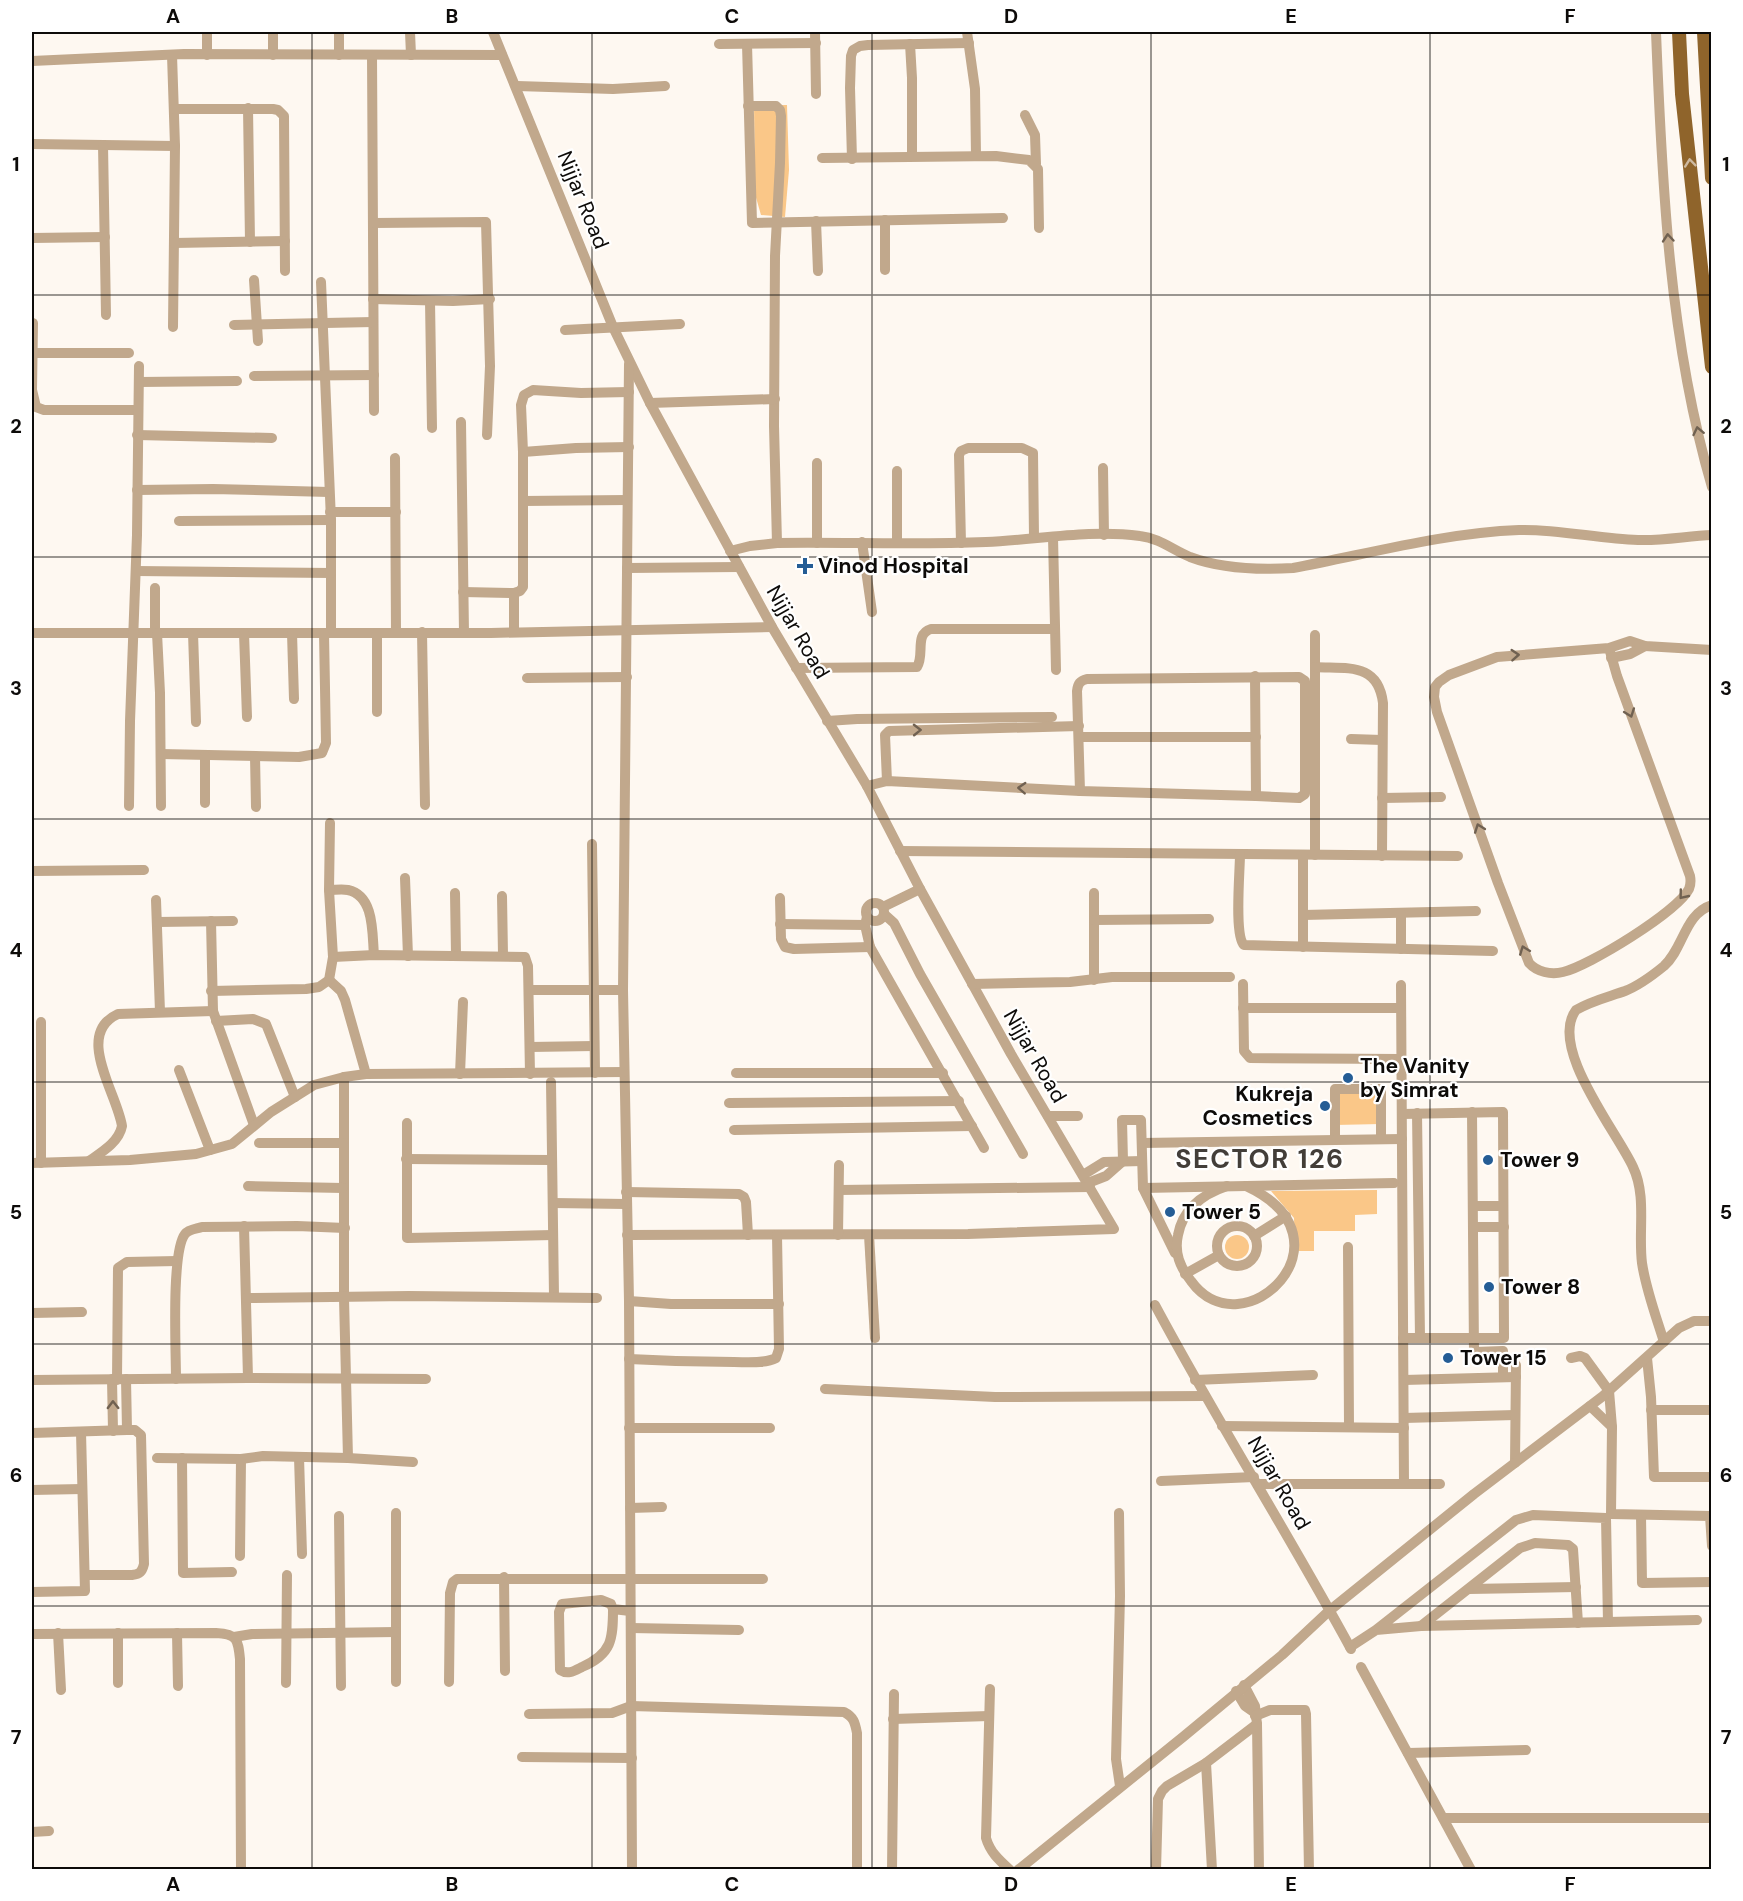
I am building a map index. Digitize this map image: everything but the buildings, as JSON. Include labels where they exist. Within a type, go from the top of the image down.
[{"type":"main road","points":[[1679,32],[1682,94],[1712,368]]},
{"type":"main road","points":[[1704,32],[1712,178]]},
{"type":"street","points":[[207,32],[207,55]]},
{"type":"street","points":[[273,32],[273,55]]},
{"type":"street","points":[[339,32],[339,55]]},
{"type":"street","points":[[410,32],[411,55]]},
{"type":"street","name":"Nijjar Road","points":[[493,32],[517,86],[613,327],[650,403],[772,627],[826,721],[867,786],[972,984],[1114,1229],[869,1235]]},
{"type":"street","points":[[967,32],[975,89],[976,156]]},
{"type":"street","points":[[1656,32],[1664,192],[1680,341],[1712,487]]},
{"type":"street","points":[[719,44],[747,44],[816,37],[816,94]]},
{"type":"street","points":[[852,159],[850,69],[853,50],[868,45],[969,43]]},
{"type":"street","points":[[747,44],[752,223],[1003,218]]},
{"type":"street","points":[[910,44],[912,156]]},
{"type":"street","points":[[172,55],[175,146],[173,327]]},
{"type":"street","points":[[32,61],[172,55],[502,55]]},
{"type":"street","points":[[372,55],[374,411]]},
{"type":"street","points":[[517,86],[613,89],[664,86]]},
{"type":"street","points":[[748,106],[772,105],[780,110],[780,163],[775,256],[777,543]]},
{"type":"street","points":[[248,108],[250,242]]},
{"type":"street","points":[[174,109],[273,109],[278,110],[284,116],[285,271]]},
{"type":"street","points":[[1025,115],[1035,135],[1039,228]]},
{"type":"street","points":[[32,144],[175,146]]},
{"type":"street","points":[[104,145],[106,315]]},
{"type":"street","points":[[822,158],[1015,157],[1036,164]]},
{"type":"street","points":[[885,220],[885,270]]},
{"type":"street","points":[[816,221],[818,271]]},
{"type":"street","points":[[374,223],[486,222],[490,299],[490,394],[487,435]]},
{"type":"street","points":[[32,238],[105,237]]},
{"type":"street","points":[[174,243],[285,241]]},
{"type":"street","points":[[254,280],[258,341]]},
{"type":"street","points":[[161,754],[314,756],[322,753],[325,748],[327,633],[331,573],[321,282]]},
{"type":"street","points":[[373,299],[453,302],[490,299]]},
{"type":"street","points":[[430,301],[432,428]]},
{"type":"street","points":[[234,325],[373,322]]},
{"type":"street","points":[[33,323],[32,390],[36,407],[44,410],[138,410]]},
{"type":"street","points":[[565,330],[680,324]]},
{"type":"street","points":[[32,353],[129,353]]},
{"type":"street","points":[[629,361],[623,990],[629,1301],[632,1869]]},
{"type":"street","points":[[129,806],[139,366]]},
{"type":"street","points":[[254,376],[374,375]]},
{"type":"street","points":[[139,382],[237,381]]},
{"type":"street","points":[[463,592],[514,593],[523,587],[523,452],[520,405],[527,392],[533,390],[581,393],[629,392]]},
{"type":"street","points":[[650,403],[775,399]]},
{"type":"street","points":[[461,422],[464,633]]},
{"type":"street","points":[[137,435],[272,438]]},
{"type":"street","points":[[523,452],[629,447]]},
{"type":"street","points":[[961,543],[959,454],[968,448],[1022,448],[1033,453],[1034,537]]},
{"type":"street","points":[[395,458],[396,633]]},
{"type":"street","points":[[817,463],[817,543]]},
{"type":"street","points":[[1103,468],[1104,535]]},
{"type":"street","points":[[897,471],[897,543]]},
{"type":"street","points":[[137,490],[329,492]]},
{"type":"street","points":[[522,501],[627,500]]},
{"type":"street","points":[[179,521],[396,512]]},
{"type":"street","points":[[730,551],[777,543],[961,543],[1034,537],[1140,536],[1153,538],[1192,558],[1255,569],[1275,569],[1293,568],[1430,541],[1487,533],[1536,531],[1638,540],[1664,540],[1712,534]]},
{"type":"street","points":[[1053,537],[1056,670]]},
{"type":"street","points":[[862,542],[872,612]]},
{"type":"street","points":[[627,568],[739,567]]},
{"type":"street","points":[[136,571],[331,573]]},
{"type":"street","points":[[155,588],[161,807]]},
{"type":"street","points":[[514,593],[514,632]]},
{"type":"street","points":[[32,633],[464,633],[772,627]]},
{"type":"street","points":[[796,668],[917,667],[921,657],[922,634],[931,628],[1054,629]]},
{"type":"street","points":[[422,632],[425,805]]},
{"type":"street","points":[[193,633],[196,722]]},
{"type":"street","points":[[244,633],[247,717]]},
{"type":"street","points":[[292,633],[294,699]]},
{"type":"street","points":[[377,633],[377,712]]},
{"type":"street","points":[[1315,635],[1315,855]]},
{"type":"street","points":[[1610,653],[1691,884],[1682,898],[1644,930],[1583,964],[1563,972],[1540,971],[1529,963],[1498,883],[1437,712],[1435,687],[1449,675],[1497,657],[1610,653],[1630,642],[1645,646],[1712,650]]},
{"type":"street","points":[[1315,667],[1361,670],[1376,680],[1382,693],[1382,856]]},
{"type":"street","points":[[1255,676],[1256,796]]},
{"type":"street","points":[[867,786],[887,781],[1080,791],[1299,798],[1305,794],[1305,681],[1294,676],[1255,676],[1087,679],[1081,681],[1077,684],[1080,791]]},
{"type":"street","points":[[527,678],[627,677]]},
{"type":"street","points":[[826,721],[1052,717]]},
{"type":"street","points":[[887,781],[885,735],[889,731],[1078,726]]},
{"type":"street","points":[[1079,738],[1256,737]]},
{"type":"street","points":[[1351,739],[1382,740]]},
{"type":"street","points":[[205,755],[205,803]]},
{"type":"street","points":[[255,756],[256,807]]},
{"type":"street","points":[[1382,798],[1441,797]]},
{"type":"street","points":[[212,991],[306,989],[319,987],[329,980],[333,957],[329,890],[330,823]]},
{"type":"street","points":[[592,844],[595,1073]]},
{"type":"street","points":[[900,851],[1458,856]]},
{"type":"street","points":[[1240,854],[1239,939],[1242,944],[1249,947],[1493,951]]},
{"type":"street","points":[[1302,947],[1303,855]]},
{"type":"street","points":[[32,871],[144,870]]},
{"type":"street","points":[[405,878],[408,956]]},
{"type":"street","points":[[884,910],[920,889]]},
{"type":"street","points":[[329,890],[347,890],[362,897],[370,917],[374,955]]},
{"type":"street","points":[[455,893],[456,955]]},
{"type":"street","points":[[1094,893],[1094,980]]},
{"type":"street","points":[[502,896],[503,956]]},
{"type":"street","points":[[780,898],[783,944],[790,948],[870,947]]},
{"type":"street","points":[[156,900],[160,1012]]},
{"type":"street","points":[[984,1148],[943,1072],[870,947],[866,908],[870,903],[879,903],[894,923],[920,974],[1023,1154]]},
{"type":"street","points":[[1664,1342],[1642,1262],[1641,1199],[1636,1174],[1584,1080],[1573,1053],[1569,1026],[1576,1010],[1628,990],[1663,967],[1675,954],[1696,913],[1712,905]]},
{"type":"street","points":[[1303,915],[1476,911]]},
{"type":"street","points":[[1401,913],[1401,949]]},
{"type":"street","points":[[1094,920],[1209,919]]},
{"type":"street","points":[[211,921],[212,991],[215,1016],[254,1125]]},
{"type":"street","points":[[157,922],[233,921]]},
{"type":"street","points":[[780,924],[866,921]]},
{"type":"street","points":[[333,957],[374,955],[525,957],[528,966],[530,1074]]},
{"type":"street","points":[[972,984],[1070,982],[1112,977],[1230,977]]},
{"type":"street","points":[[329,980],[345,1000],[366,1074]]},
{"type":"street","points":[[1243,984],[1244,1051],[1250,1058],[1401,1059]]},
{"type":"street","points":[[1401,986],[1404,1484]]},
{"type":"street","points":[[529,990],[623,990]]},
{"type":"street","points":[[460,1074],[462,1002]]},
{"type":"street","points":[[1243,1008],[1401,1008]]},
{"type":"street","points":[[89,1161],[121,1134],[121,1118],[102,1068],[98,1042],[99,1032],[109,1018],[118,1014],[160,1012],[253,1019],[266,1024],[295,1098]]},
{"type":"street","points":[[41,1022],[36,1163],[130,1160],[196,1154],[232,1144],[271,1112],[314,1085],[344,1077],[366,1074],[624,1072]]},
{"type":"street","points":[[530,1047],[594,1046]]},
{"type":"street","points":[[179,1070],[210,1150]]},
{"type":"street","points":[[736,1073],[943,1072]]},
{"type":"street","points":[[344,1077],[344,1298],[348,1458]]},
{"type":"street","points":[[551,1082],[554,1296]]},
{"type":"street","points":[[1335,1140],[1335,1089],[1381,1089],[1381,1139]]},
{"type":"street","points":[[729,1102],[959,1101]]},
{"type":"street","points":[[1472,1112],[1474,1352],[1503,1351],[1503,1377]]},
{"type":"street","points":[[1402,1114],[1503,1112],[1504,1227],[1504,1338],[1403,1338]]},
{"type":"street","points":[[1417,1113],[1420,1338]]},
{"type":"street","points":[[1048,1116],[1078,1116]]},
{"type":"street","points":[[1123,1161],[1122,1119],[1141,1120],[1143,1188],[1185,1274],[1207,1297],[1223,1303],[1240,1304],[1257,1300],[1271,1292],[1283,1280],[1291,1265],[1294,1248],[1293,1231],[1286,1216],[1276,1203],[1246,1186]]},
{"type":"street","points":[[407,1123],[407,1238],[553,1235]]},
{"type":"street","points":[[734,1130],[972,1126]]},
{"type":"street","points":[[1142,1143],[1402,1139]]},
{"type":"street","points":[[260,1143],[343,1143]]},
{"type":"street","points":[[406,1159],[552,1160]]},
{"type":"street","points":[[839,1190],[1087,1182],[1099,1164],[1142,1161]]},
{"type":"street","points":[[838,1235],[839,1166]]},
{"type":"street","points":[[1143,1188],[1394,1182]]},
{"type":"street","points":[[248,1186],[343,1188]]},
{"type":"street","points":[[1178,1258],[1176,1242],[1179,1226],[1187,1212],[1211,1191],[1227,1186]]},
{"type":"street","points":[[553,1203],[739,1194],[746,1202],[748,1235]]},
{"type":"street","points":[[1473,1206],[1503,1206]]},
{"type":"street","points":[[1254,1236],[1286,1216]]},
{"type":"street","points":[[176,1379],[177,1261],[184,1234],[191,1229],[244,1226],[345,1228]]},
{"type":"street","points":[[244,1226],[248,1378]]},
{"type":"street","points":[[1473,1227],[1504,1227]]},
{"type":"street","points":[[1244,1228],[1254,1236],[1257,1249],[1255,1256],[1245,1265],[1231,1265],[1219,1255],[1217,1245],[1227,1230],[1244,1228]]},
{"type":"street","points":[[627,1235],[869,1235],[874,1338]]},
{"type":"street","points":[[629,1359],[684,1362],[772,1360],[778,1355],[777,1235]]},
{"type":"street","points":[[1348,1247],[1348,1427]]},
{"type":"street","points":[[1185,1274],[1219,1255]]},
{"type":"street","points":[[113,1431],[118,1379],[118,1268],[128,1262],[177,1261]]},
{"type":"street","points":[[246,1298],[409,1296],[597,1298]]},
{"type":"street","points":[[629,1301],[671,1304],[779,1304]]},
{"type":"street","name":"Nijjar Road","points":[[1155,1305],[1195,1380],[1256,1481],[1351,1648],[1376,1630]]},
{"type":"street","points":[[32,1313],[82,1312]]},
{"type":"street","points":[[1018,1869],[1282,1655],[1329,1611],[1515,1462],[1609,1391],[1679,1328],[1689,1322],[1712,1321]]},
{"type":"street","points":[[1571,1359],[1580,1356],[1585,1358],[1609,1391],[1612,1427],[1611,1514],[1711,1516],[1712,1546]]},
{"type":"street","points":[[1647,1358],[1654,1477],[1712,1477]]},
{"type":"street","points":[[1515,1462],[1516,1365]]},
{"type":"street","points":[[1195,1380],[1313,1375]]},
{"type":"street","points":[[1404,1380],[1516,1377]]},
{"type":"street","points":[[118,1379],[127,1430]]},
{"type":"street","points":[[32,1380],[426,1379]]},
{"type":"street","points":[[825,1389],[995,1397],[1205,1396]]},
{"type":"street","points":[[1590,1406],[1612,1427]]},
{"type":"street","points":[[1651,1410],[1712,1410]]},
{"type":"street","points":[[1222,1426],[1348,1427],[1515,1415]]},
{"type":"street","points":[[629,1428],[770,1428]]},
{"type":"street","points":[[32,1433],[135,1430],[141,1435],[142,1570],[132,1575],[85,1575]]},
{"type":"street","points":[[32,1592],[86,1591],[81,1432]]},
{"type":"street","points":[[157,1458],[241,1459],[263,1456],[299,1456],[413,1462]]},
{"type":"street","points":[[299,1456],[302,1554]]},
{"type":"street","points":[[182,1458],[183,1573],[232,1572]]},
{"type":"street","points":[[240,1556],[241,1459]]},
{"type":"street","points":[[1161,1480],[1440,1484]]},
{"type":"street","points":[[32,1490],[82,1489]]},
{"type":"street","points":[[630,1508],[662,1507]]},
{"type":"street","points":[[396,1513],[396,1682]]},
{"type":"street","points":[[1119,1513],[1120,1596],[1116,1759],[1120,1786]]},
{"type":"street","points":[[1376,1630],[1516,1520],[1533,1515],[1606,1518],[1608,1622]]},
{"type":"street","points":[[1641,1515],[1642,1583],[1712,1582]]},
{"type":"street","points":[[339,1516],[341,1686]]},
{"type":"street","points":[[1421,1626],[1520,1548],[1534,1543],[1571,1547],[1578,1623]]},
{"type":"street","points":[[286,1683],[287,1575]]},
{"type":"street","points":[[504,1577],[505,1671]]},
{"type":"street","points":[[449,1682],[450,1593],[453,1582],[457,1579],[504,1577],[763,1579]]},
{"type":"street","points":[[1469,1589],[1576,1587]]},
{"type":"street","points":[[601,1600],[611,1604],[613,1609],[613,1634],[601,1656],[595,1662],[571,1672],[560,1670],[559,1612],[562,1604],[601,1600]]},
{"type":"street","points":[[613,1609],[630,1611]]},
{"type":"street","points":[[1376,1630],[1421,1626],[1697,1620]]},
{"type":"street","points":[[631,1628],[739,1630]]},
{"type":"street","points":[[234,1637],[252,1634],[396,1632]]},
{"type":"street","points":[[58,1633],[61,1690]]},
{"type":"street","points":[[118,1633],[118,1683]]},
{"type":"street","points":[[177,1633],[178,1686]]},
{"type":"street","points":[[32,1634],[226,1633],[234,1637],[238,1644],[240,1659],[241,1869]]},
{"type":"street","points":[[1361,1666],[1471,1869]]},
{"type":"street","points":[[1240,1688],[1255,1706],[1258,1869]]},
{"type":"street","points":[[990,1689],[986,1838],[996,1857],[1011,1869]]},
{"type":"street","points":[[892,1869],[894,1694]]},
{"type":"street","points":[[529,1714],[612,1713],[631,1706],[838,1710],[850,1715],[855,1721],[857,1734],[857,1869]]},
{"type":"street","points":[[1156,1869],[1158,1799],[1162,1791],[1206,1763],[1256,1717],[1270,1710],[1305,1710],[1309,1869]]},
{"type":"street","points":[[893,1719],[989,1716]]},
{"type":"street","points":[[1408,1753],[1526,1750]]},
{"type":"street","points":[[522,1757],[632,1758]]},
{"type":"street","points":[[1206,1763],[1212,1869]]},
{"type":"street","points":[[1443,1818],[1712,1818]]},
{"type":"street","points":[[32,1832],[50,1831]]},
{"type":"shaded area","points":[[754,105],[787,105],[789,170],[785,217],[761,215],[755,194]]},
{"type":"shaded area","points":[[1335,1089],[1381,1089],[1381,1124],[1335,1125]]},
{"type":"shaded area","points":[[1377,1190],[1377,1214],[1355,1215],[1355,1231],[1314,1231],[1314,1251],[1295,1251],[1294,1218],[1271,1191]]},
{"type":"shaded area","points":[[1237,1235],[1245,1239],[1249,1247],[1245,1255],[1237,1259],[1229,1255],[1225,1247],[1229,1239]]},
{"type":"place","name":"Vinod Hospital","points":[[805,566]]},
{"type":"place","name":"The Vanity by Simrat","points":[[1348,1078]]},
{"type":"place","name":"Kukreja Cosmetics","points":[[1325,1106]]},
{"type":"place","name":"Tower 9","points":[[1488,1160]]},
{"type":"place","name":"Tower 5","points":[[1170,1212]]},
{"type":"place","name":"Tower 8","points":[[1489,1287]]},
{"type":"place","name":"Tower 15","points":[[1448,1358]]},
{"type":"district","name":"SECTOR 126","points":[[1260,1158]]}]
